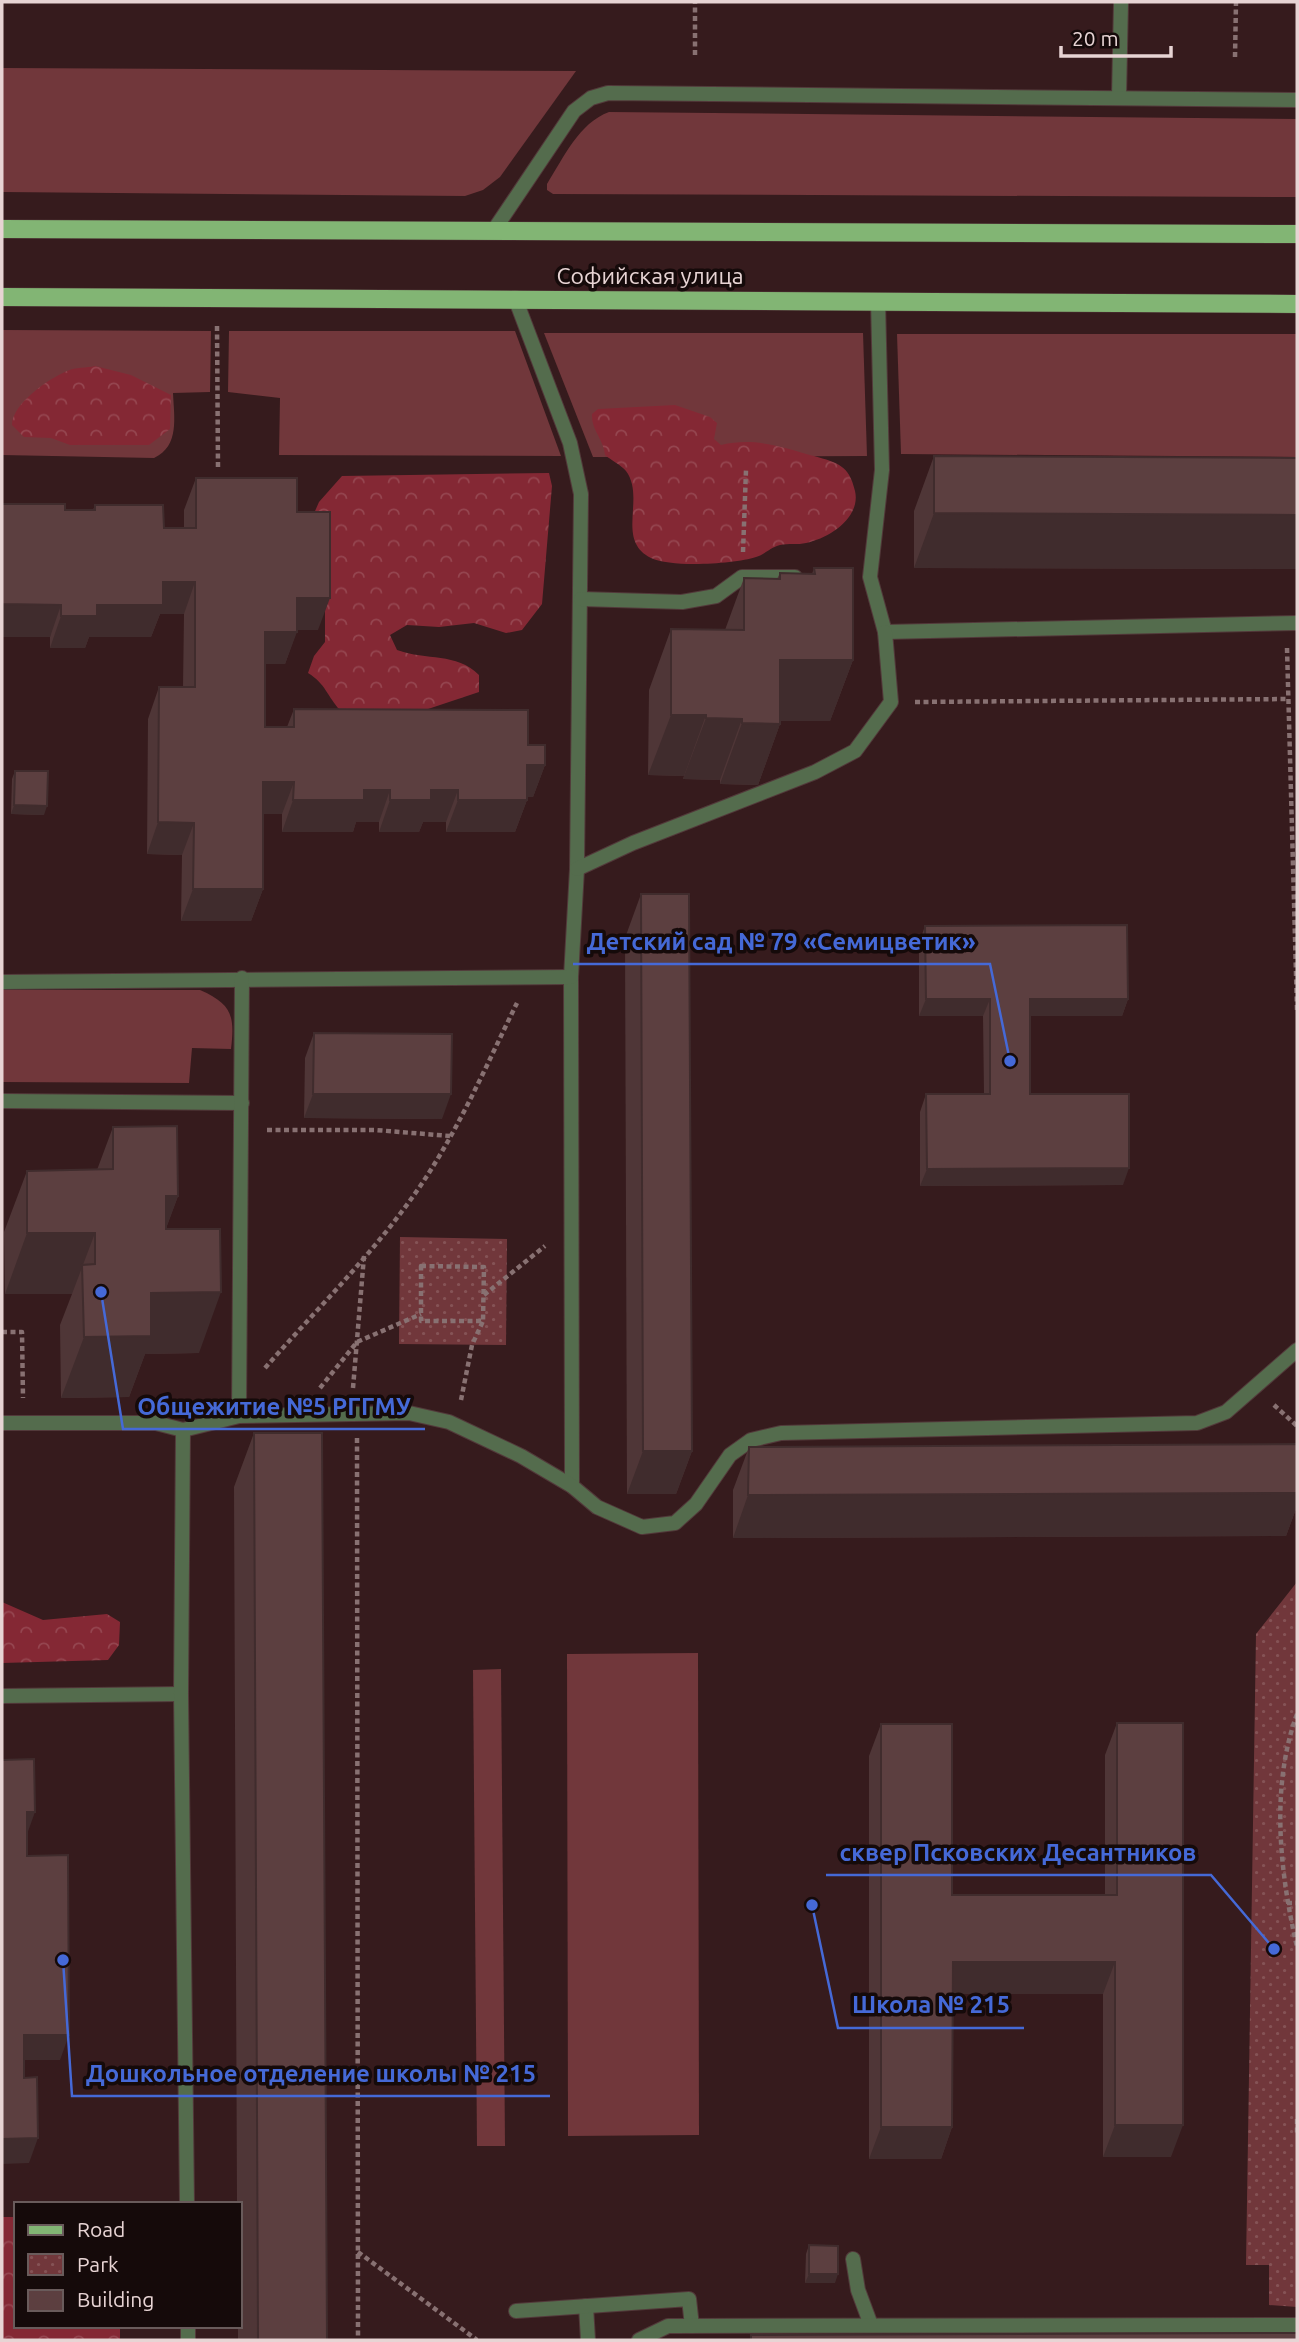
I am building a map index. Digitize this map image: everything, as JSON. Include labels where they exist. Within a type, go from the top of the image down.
[{"type":"main road","name":"Софийская улица","points":[[2,229],[1297,234]]},
{"type":"main road","name":"Софийская улица","points":[[2,297],[1297,304]]},
{"type":"street","points":[[1119,97],[1121,2]]},
{"type":"street","points":[[494,230],[574,111],[591,98],[608,93],[1297,100]]},
{"type":"street","points":[[516,298],[579,470],[581,599],[577,869],[572,977],[572,1486]]},
{"type":"street","points":[[577,869],[633,843],[815,772],[855,751],[891,702],[885,632],[864,577],[882,470],[878,301]]},
{"type":"street","points":[[581,599],[682,602],[716,596],[743,577],[806,577]]},
{"type":"street","points":[[885,632],[1291,623]]},
{"type":"street","points":[[2,982],[572,977]]},
{"type":"street","points":[[239,1416],[242,978]]},
{"type":"street","points":[[2,1101],[242,1103]]},
{"type":"street","points":[[2,1423],[156,1423],[183,1430],[239,1416],[409,1413],[459,1427],[522,1456],[572,1486],[597,1507],[642,1527],[675,1523],[696,1504],[730,1455],[751,1440],[781,1433],[1197,1423],[1226,1412],[1297,1350]]},
{"type":"street","points":[[183,1430],[181,1693],[187,2202]]},
{"type":"street","points":[[2,1696],[181,1693]]},
{"type":"street","points":[[853,2259],[858,2290],[871,2325]]},
{"type":"street","points":[[516,2311],[689,2299],[692,2326]]},
{"type":"street","points":[[586,2306],[588,2340]]},
{"type":"street","points":[[639,2340],[668,2326],[1297,2325]]},
{"type":"path","points":[[695,2],[695,55]]},
{"type":"path","points":[[1236,2],[1236,57]]},
{"type":"path","points":[[217,297],[218,468]]},
{"type":"path","points":[[743,577],[746,470]]},
{"type":"path","points":[[1291,623],[1289,699],[1297,1010]]},
{"type":"path","points":[[912,702],[1289,699]]},
{"type":"path","points":[[239,1392],[260,1373],[364,1256],[415,1194],[450,1136],[530,977]]},
{"type":"path","points":[[242,1130],[376,1129],[450,1136]]},
{"type":"path","points":[[483,1296],[572,1223]]},
{"type":"path","points":[[358,2340],[357,1432],[352,1413],[364,1256]]},
{"type":"path","points":[[459,1427],[464,1372],[483,1321],[484,1267],[421,1266],[421,1321],[483,1321]]},
{"type":"path","points":[[302,1414],[339,1361],[357,1342],[421,1314]]},
{"type":"path","points":[[2,1332],[22,1332],[23,1423]]},
{"type":"path","points":[[1255,1388],[1297,1426]]},
{"type":"path","points":[[1297,1714],[1282,1784],[1280,1848],[1287,1903],[1297,1947]]},
{"type":"path","points":[[1287,1903],[1297,1902]]},
{"type":"path","points":[[1297,2119],[1297,2136]]},
{"type":"path","points":[[358,2251],[477,2340]]},
{"type":"green space","points":[[2,68],[576,71],[500,177],[483,190],[465,196],[2,192]]},
{"type":"green space","points":[[609,112],[1297,119],[1297,197],[553,194],[547,190],[547,184],[573,142],[589,124]]},
{"type":"green space","points":[[2,330],[211,331],[210,392],[173,393],[172,438],[162,453],[154,458],[2,455]]},
{"type":"green space","points":[[229,331],[515,331],[561,456],[279,455],[280,398],[228,392]]},
{"type":"green space","points":[[544,333],[863,333],[867,456],[593,457]]},
{"type":"green space","points":[[897,334],[1297,334],[1297,457],[901,454]]},
{"type":"green space","points":[[95,366],[131,375],[171,395],[170,429],[149,445],[70,445],[51,438],[24,437],[12,425],[18,409],[41,386],[70,370]]},
{"type":"green space","points":[[675,405],[710,417],[717,423],[714,439],[721,445],[745,442],[768,444],[822,458],[841,466],[846,470],[855,491],[856,500],[848,518],[825,536],[803,544],[780,545],[759,556],[746,559],[688,564],[651,558],[640,550],[635,541],[631,482],[626,471],[605,455],[593,425],[592,414],[598,409]]},
{"type":"green space","points":[[549,473],[552,486],[542,604],[522,630],[506,633],[474,623],[439,627],[407,625],[390,635],[397,650],[451,660],[470,668],[479,675],[479,692],[428,709],[340,710],[323,686],[308,673],[314,656],[325,642],[325,606],[312,518],[319,502],[342,476]]},
{"type":"green space","points":[[2,990],[200,990],[219,1000],[229,1012],[232,1028],[231,1049],[192,1048],[189,1083],[2,1082]]},
{"type":"green space","points":[[400,1237],[507,1239],[506,1345],[399,1344]]},
{"type":"green space","points":[[1297,1582],[1297,2307],[1269,2305],[1269,2265],[1246,2265],[1256,1634]]},
{"type":"green space","points":[[2,1602],[43,1620],[107,1614],[120,1622],[119,1645],[108,1660],[2,1663]]},
{"type":"green space","points":[[698,1653],[699,2135],[568,2136],[567,1654]]},
{"type":"green space","points":[[501,1669],[505,2146],[477,2146],[473,1670]]},
{"type":"green space","points":[[2,2217],[14,2217],[14,2328],[120,2328],[120,2340],[2,2340]]},
{"type":"building","points":[[934,456],[1297,458],[1297,515],[934,513]]},
{"type":"building","points":[[196,478],[297,478],[297,512],[330,512],[330,598],[297,598],[297,632],[265,632],[265,727],[294,727],[294,709],[528,710],[528,745],[545,745],[545,765],[527,765],[527,800],[458,800],[458,790],[431,790],[431,800],[390,800],[390,790],[364,790],[364,800],[293,800],[294,782],[263,782],[263,889],[193,889],[194,823],[158,822],[159,687],[195,687],[195,582],[163,582],[163,605],[97,605],[97,616],[61,616],[61,605],[2,604],[2,504],[65,504],[65,510],[95,510],[95,505],[163,505],[164,528],[196,528]]},
{"type":"building","points":[[814,568],[853,568],[853,660],[780,660],[780,724],[742,723],[742,719],[706,718],[706,715],[671,715],[671,629],[744,630],[744,578],[780,579],[780,573],[815,574]]},
{"type":"building","points":[[15,771],[48,771],[47,806],[14,805]]},
{"type":"building","points":[[641,894],[689,894],[692,1451],[643,1451]]},
{"type":"building","points":[[1127,925],[1128,999],[1030,999],[1030,1094],[1129,1094],[1129,1168],[927,1169],[926,1094],[990,1094],[990,999],[926,999],[925,926]]},
{"type":"building","points":[[314,1033],[452,1034],[451,1094],[313,1094]]},
{"type":"building","points":[[177,1126],[178,1196],[166,1196],[166,1229],[220,1229],[221,1292],[151,1293],[151,1336],[84,1337],[82,1265],[95,1264],[95,1233],[27,1233],[27,1171],[113,1169],[113,1127]]},
{"type":"building","points":[[254,1433],[322,1433],[327,2340],[258,2340]]},
{"type":"building","points":[[1297,1444],[1297,1493],[748,1495],[749,1447]]},
{"type":"building","points":[[1117,1723],[1183,1723],[1183,2125],[1115,2125],[1115,1962],[953,1962],[952,2127],[881,2127],[881,1724],[952,1724],[952,1895],[1117,1895]]},
{"type":"building","points":[[34,1759],[35,1812],[27,1812],[27,1856],[68,1855],[69,2035],[24,2035],[24,2078],[37,2077],[38,2138],[2,2139],[2,1760]]},
{"type":"building","points":[[809,2245],[838,2246],[838,2274],[809,2274]]},
{"type":"building","points":[[1297,2333],[1297,2340],[751,2340],[751,2335]]},
{"type":"place","name":"Детский сад № 79 «Семицветик»","points":[[1010,1061]]},
{"type":"place","name":"Общежитие №5 РГГМУ","points":[[101,1292]]},
{"type":"place","name":"Школа № 215","points":[[812,1905]]},
{"type":"place","name":"сквер Псковских Десантников","points":[[1274,1949]]},
{"type":"place","name":"Дошкольное отделение школы № 215","points":[[63,1960]]}]
